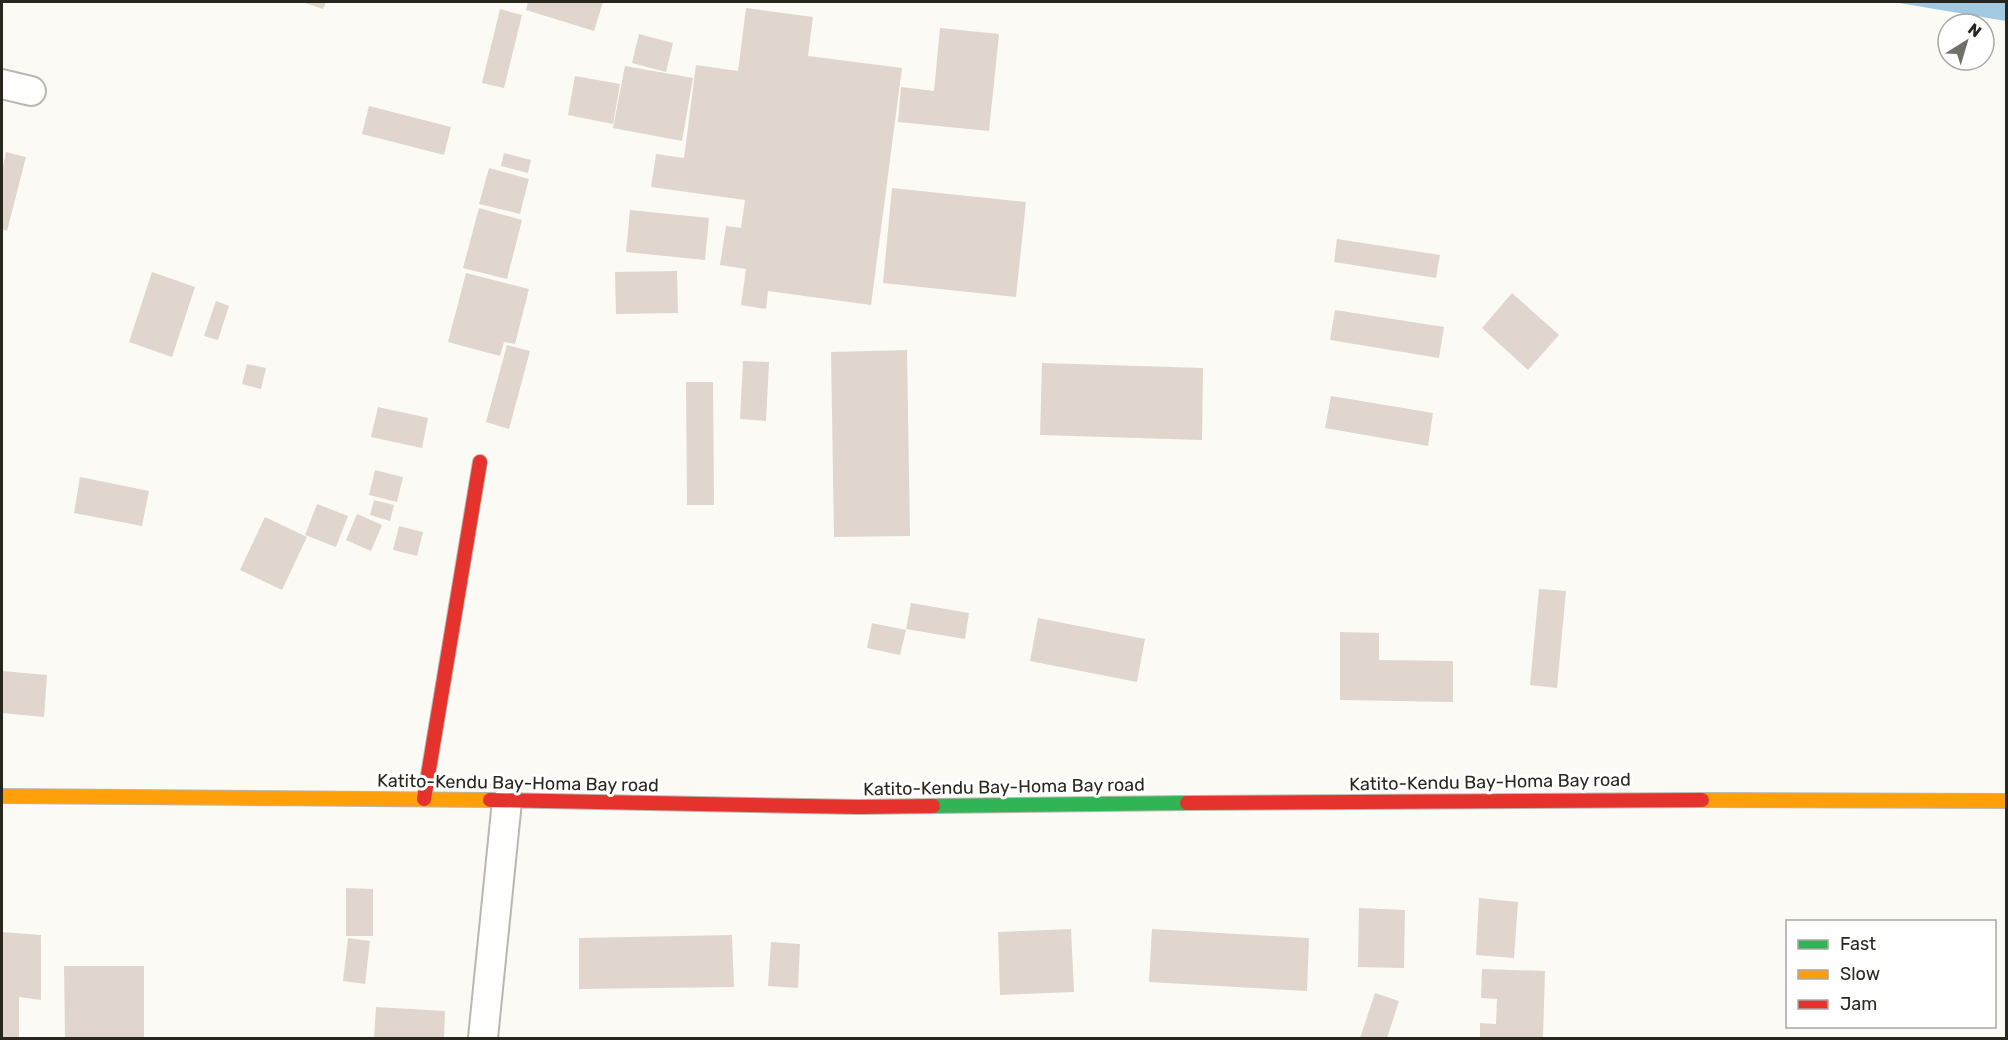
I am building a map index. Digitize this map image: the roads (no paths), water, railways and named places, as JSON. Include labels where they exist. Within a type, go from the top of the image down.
[{"type":"main road","points":[[424,799],[480,462]]},
{"type":"main road","name":"Katito-Kendu Bay-Homa Bay road","points":[[2,796],[424,799],[859,807],[1600,799],[2007,801]]},
{"type":"street","points":[[2,84],[31,91]]},
{"type":"street","points":[[483,1038],[507,801]]},
{"type":"water","points":[[1893,2],[2006,2],[2006,21],[1996,19],[1996,12],[1952,12]]}]
